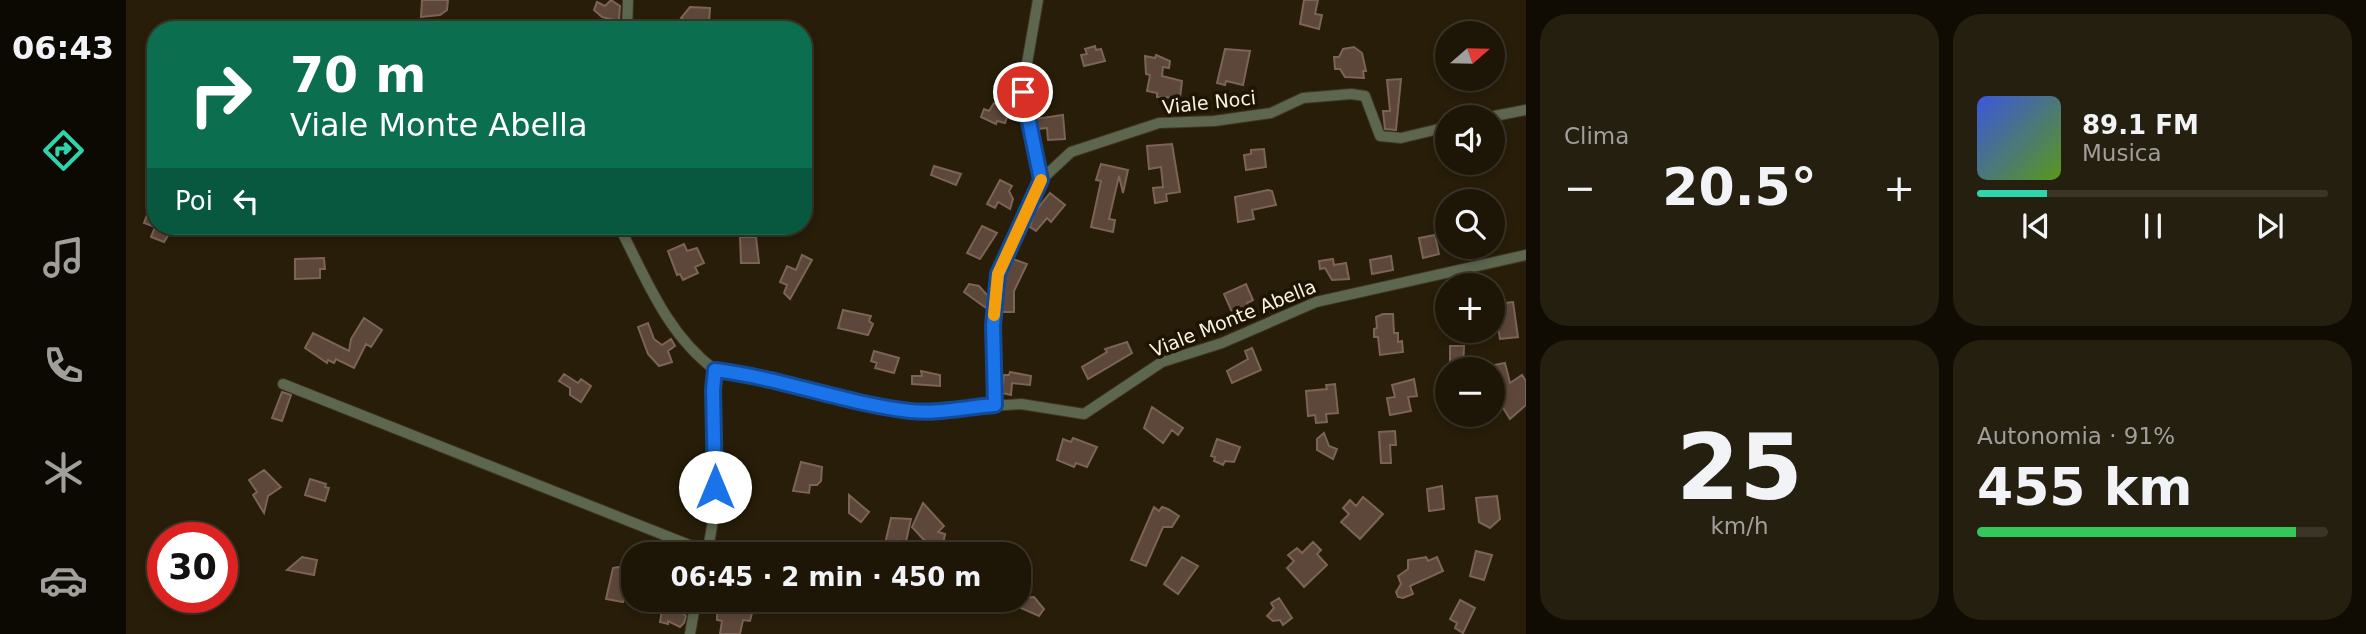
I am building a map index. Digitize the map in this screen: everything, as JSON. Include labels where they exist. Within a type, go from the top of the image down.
[{"type":"street","points":[[627,21],[628,0]]},
{"type":"street","points":[[995,405],[993,325],[998,274],[1041,180],[1023,92],[1038,0]]},
{"type":"street","name":"Viale Noci","points":[[1041,180],[1071,152],[1159,124],[1186,120],[1214,121],[1271,113],[1303,97],[1350,94],[1365,96],[1380,136],[1401,138],[1435,130]]},
{"type":"street","points":[[1505,114],[1526,110]]},
{"type":"street","points":[[624,235],[671,327],[687,347],[715,370],[715,509],[709,542]]},
{"type":"street","name":"Viale Monte Abella","points":[[715,370],[756,375],[834,397],[910,411],[1021,404],[1084,414],[1162,362],[1222,344],[1316,302],[1526,255]]},
{"type":"street","points":[[283,384],[677,542]]},
{"type":"street","points":[[690,634],[694,612]]},
{"type":"building","points":[[422,0],[448,0],[447,10],[440,15],[421,17]]},
{"type":"building","points":[[611,0],[620,6],[619,21],[602,17],[594,10],[597,2],[605,6]]},
{"type":"building","points":[[1304,0],[1318,0],[1315,14],[1322,15],[1319,29],[1300,24]]},
{"type":"building","points":[[690,7],[710,8],[709,21],[686,21],[681,18]]},
{"type":"building","points":[[1095,46],[1096,50],[1101,49],[1105,61],[1084,66],[1081,55],[1087,54],[1085,49]]},
{"type":"building","points":[[1354,47],[1362,53],[1366,71],[1363,71],[1364,78],[1345,77],[1340,69],[1335,69],[1334,57],[1339,57],[1343,49]]},
{"type":"building","points":[[1225,49],[1250,51],[1243,85],[1226,81],[1225,85],[1217,83]]},
{"type":"building","points":[[1156,55],[1170,61],[1169,68],[1163,67],[1162,76],[1182,81],[1180,98],[1157,97],[1157,93],[1147,91],[1150,75],[1146,74],[1145,56],[1155,58]]},
{"type":"building","points":[[1401,79],[1396,130],[1385,129],[1383,111],[1390,111],[1387,80]]},
{"type":"building","points":[[994,103],[1010,109],[1005,123],[997,121],[996,124],[981,117],[984,109],[989,111]]},
{"type":"building","points":[[1063,115],[1065,139],[1048,140],[1047,128],[1038,129],[1035,119]]},
{"type":"building","points":[[1172,144],[1180,192],[1166,194],[1167,201],[1155,203],[1153,188],[1163,187],[1161,167],[1149,169],[1147,146]]},
{"type":"building","points":[[1264,149],[1266,167],[1246,170],[1244,155],[1251,154],[1251,150]]},
{"type":"building","points":[[1101,164],[1128,170],[1123,193],[1119,176],[1109,219],[1115,220],[1113,232],[1091,227],[1101,181],[1096,180]]},
{"type":"building","points":[[934,166],[961,174],[956,185],[931,175]]},
{"type":"building","points":[[1000,180],[1012,186],[1009,191],[1013,199],[1010,209],[998,202],[995,208],[987,204]]},
{"type":"building","points":[[1272,191],[1276,205],[1252,210],[1254,219],[1238,222],[1235,197]]},
{"type":"building","points":[[1050,193],[1065,205],[1051,222],[1047,218],[1036,231],[1030,227],[1034,213]]},
{"type":"building","points":[[982,226],[997,233],[980,259],[967,253]]},
{"type":"building","points":[[152,235],[168,235],[164,242],[151,237]]},
{"type":"building","points":[[1435,235],[1435,255],[1423,258],[1419,238]]},
{"type":"building","points":[[740,237],[756,237],[759,263],[741,263]]},
{"type":"building","points":[[684,244],[687,251],[697,248],[704,263],[695,267],[698,273],[683,280],[680,274],[677,275],[668,251]]},
{"type":"building","points":[[802,255],[812,260],[790,299],[784,293],[787,285],[780,282],[787,266],[796,270]]},
{"type":"building","points":[[1391,256],[1393,270],[1372,274],[1370,260]]},
{"type":"building","points":[[324,258],[325,269],[320,269],[320,278],[295,279],[295,259]]},
{"type":"building","points":[[1013,259],[1027,264],[1014,291],[1014,312],[1002,312],[1005,276]]},
{"type":"building","points":[[1333,259],[1334,265],[1346,263],[1349,279],[1332,280],[1325,268],[1320,269],[1319,261]]},
{"type":"building","points":[[969,284],[979,286],[988,296],[986,308],[964,292]]},
{"type":"building","points":[[1246,284],[1253,300],[1247,303],[1251,312],[1235,319],[1224,294]]},
{"type":"building","points":[[1513,302],[1518,337],[1505,338],[1505,303]]},
{"type":"building","points":[[843,310],[871,316],[869,321],[873,324],[868,335],[838,328]]},
{"type":"building","points":[[1393,314],[1394,333],[1398,333],[1398,342],[1402,341],[1403,352],[1380,355],[1374,329],[1377,328],[1376,317]]},
{"type":"building","points":[[364,318],[382,330],[371,347],[366,344],[354,368],[336,359],[334,363],[328,360],[327,363],[305,348],[313,333],[349,351],[351,339]]},
{"type":"building","points":[[648,323],[654,339],[662,345],[671,339],[675,346],[668,351],[672,362],[659,366],[648,354],[638,327]]},
{"type":"building","points":[[1127,342],[1132,353],[1088,379],[1082,367],[1107,352],[1105,349]]},
{"type":"building","points":[[1450,346],[1464,346],[1463,357],[1450,357]]},
{"type":"building","points":[[1252,348],[1261,370],[1232,383],[1227,371],[1248,359],[1245,351]]},
{"type":"building","points":[[874,351],[899,358],[894,373],[875,368],[877,363],[871,361]]},
{"type":"building","points":[[1505,363],[1510,383],[1522,375],[1526,381],[1526,405],[1510,419],[1505,411]]},
{"type":"building","points":[[921,371],[940,375],[940,386],[912,384],[912,376],[922,376]]},
{"type":"building","points":[[1010,372],[1031,376],[1030,385],[1012,383],[1011,395],[1002,393],[1004,375],[1009,375]]},
{"type":"building","points":[[564,374],[578,383],[581,379],[591,386],[581,402],[570,395],[570,388],[559,381]]},
{"type":"building","points":[[1414,379],[1417,396],[1408,397],[1411,411],[1390,415],[1387,398],[1395,397],[1392,385]]},
{"type":"building","points":[[1335,384],[1338,413],[1326,414],[1327,422],[1316,423],[1315,415],[1308,416],[1306,391],[1327,389],[1326,385]]},
{"type":"building","points":[[282,392],[291,395],[282,421],[272,418]]},
{"type":"building","points":[[1152,407],[1183,428],[1178,435],[1172,430],[1163,443],[1144,428]]},
{"type":"building","points":[[1395,431],[1396,445],[1390,445],[1391,463],[1381,463],[1379,432]]},
{"type":"building","points":[[1324,433],[1329,446],[1337,449],[1333,459],[1317,450],[1317,439]]},
{"type":"building","points":[[1073,438],[1097,447],[1087,467],[1076,463],[1074,467],[1057,460],[1063,439],[1071,442]]},
{"type":"building","points":[[1217,439],[1240,447],[1234,462],[1225,461],[1223,465],[1214,461],[1215,457],[1211,456]]},
{"type":"building","points":[[801,462],[822,467],[821,481],[817,485],[810,485],[809,493],[793,491]]},
{"type":"building","points":[[264,470],[281,487],[268,496],[264,513],[253,495],[257,492],[249,480]]},
{"type":"building","points":[[310,479],[326,484],[325,487],[329,488],[325,501],[305,495]]},
{"type":"building","points":[[1442,486],[1444,509],[1429,511],[1427,489]]},
{"type":"building","points":[[849,495],[869,512],[861,522],[849,513]]},
{"type":"building","points":[[1497,496],[1500,519],[1490,528],[1479,522],[1476,498]]},
{"type":"building","points":[[1363,497],[1383,514],[1360,539],[1341,522],[1349,514],[1343,508],[1350,500],[1356,506]]},
{"type":"building","points":[[923,503],[944,526],[938,532],[945,534],[944,542],[925,541],[912,527]]},
{"type":"building","points":[[1154,507],[1159,511],[1162,507],[1168,509],[1179,516],[1172,527],[1163,527],[1146,566],[1131,560]]},
{"type":"building","points":[[891,518],[911,519],[906,542],[885,542]]},
{"type":"building","points":[[1313,542],[1321,550],[1317,554],[1327,565],[1304,587],[1287,568],[1294,561],[1288,555],[1297,548],[1302,553]]},
{"type":"building","points":[[1476,551],[1492,555],[1484,580],[1470,576]]},
{"type":"building","points":[[302,557],[317,560],[314,575],[287,570]]},
{"type":"building","points":[[1182,557],[1198,566],[1178,594],[1164,584]]},
{"type":"building","points":[[1426,557],[1428,561],[1437,557],[1443,571],[1410,586],[1413,594],[1398,597],[1396,592],[1401,584],[1398,576],[1408,569],[1408,560]]},
{"type":"building","points":[[613,568],[621,568],[621,602],[606,599]]},
{"type":"building","points":[[1031,597],[1034,597],[1044,609],[1039,616],[1030,612]]},
{"type":"building","points":[[1279,598],[1292,618],[1283,625],[1280,620],[1273,621],[1267,616],[1274,608],[1271,603]]},
{"type":"building","points":[[1460,600],[1475,608],[1463,633],[1455,628],[1457,623],[1450,619]]},
{"type":"building","points":[[662,612],[682,612],[686,616],[680,627],[668,621],[668,624],[660,622]]},
{"type":"building","points":[[717,612],[752,613],[750,621],[743,620],[740,634],[720,634],[722,621],[717,620]]},
{"type":"slow traffic","points":[[994,315],[998,274],[1041,180]]},
{"type":"route","points":[[715,487],[715,370],[756,375],[834,397],[910,411],[995,405],[993,325],[998,274],[1041,180],[1023,92]]}]
